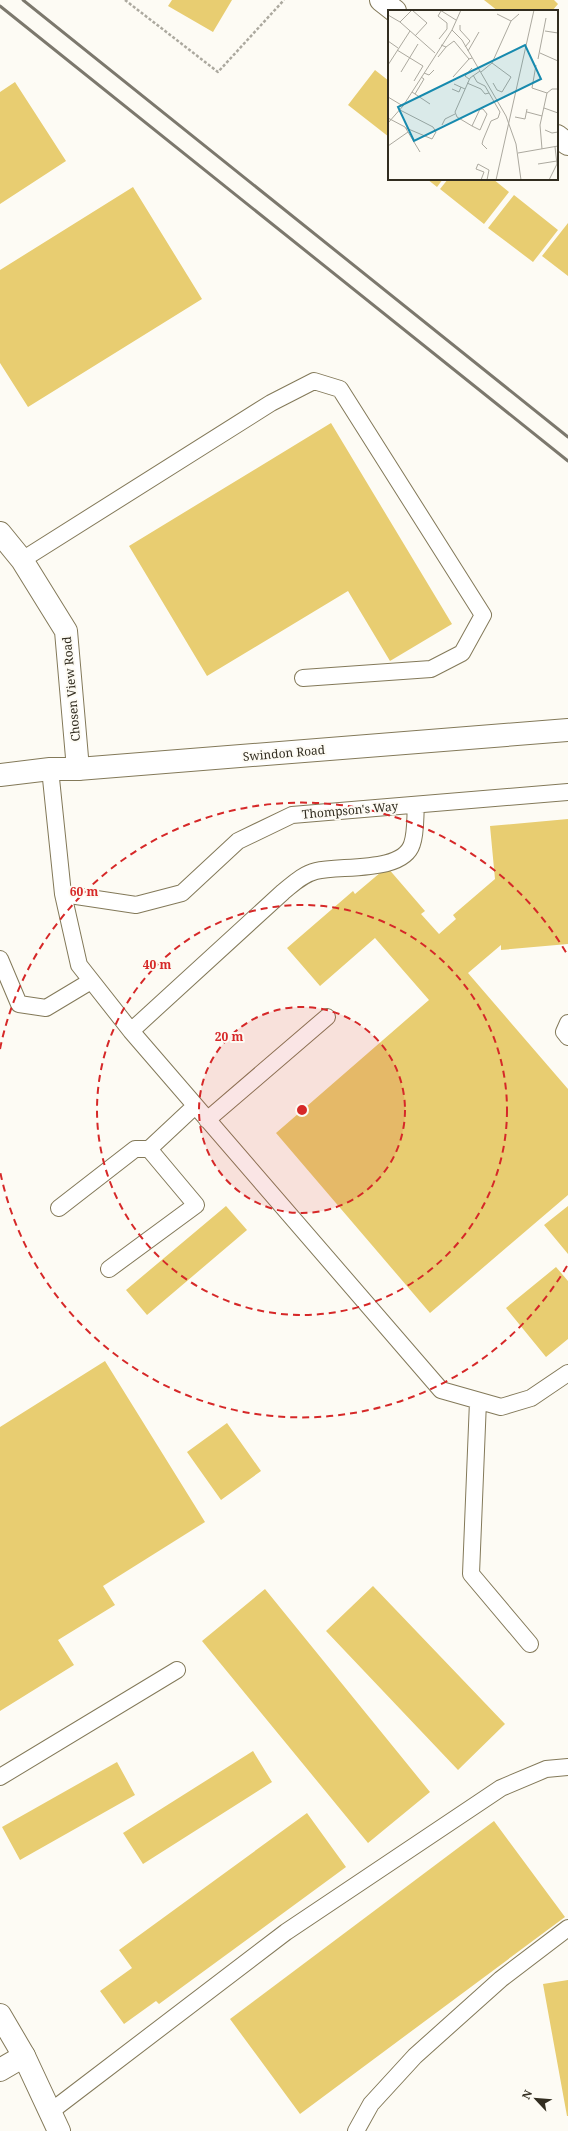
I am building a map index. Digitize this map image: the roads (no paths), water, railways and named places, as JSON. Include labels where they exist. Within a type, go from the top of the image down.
[{"type":"street","points":[[381,0],[394,10]]},
{"type":"street","points":[[558,137],[568,144]]},
{"type":"street","name":"Chosen View Road","points":[[0,533],[22,560],[66,631],[78,770]]},
{"type":"street","name":"Swindon Road","points":[[0,775],[50,769],[78,770],[568,730]]},
{"type":"street","points":[[0,2015],[24,2056],[55,2122]]},
{"type":"street","points":[[0,2070],[24,2056]]},
{"type":"lane","points":[[22,560],[271,403],[314,381],[340,389],[483,615],[462,653],[431,669],[303,678]]},
{"type":"lane","points":[[50,769],[63,894],[79,965],[131,1031],[207,1120],[441,1390],[501,1407],[531,1398],[568,1373]]},
{"type":"lane","name":"Thompson's Way","points":[[63,894],[136,905],[182,893],[238,841],[292,815],[568,792]]},
{"type":"lane","points":[[131,1031],[282,892],[302,877],[316,871],[392,863],[404,856],[412,845],[416,805]]},
{"type":"lane","points":[[0,959],[19,1004],[46,1008],[91,981]]},
{"type":"lane","points":[[207,1120],[327,1017]]},
{"type":"lane","points":[[568,1023],[564,1032],[568,1037]]},
{"type":"lane","points":[[59,1208],[135,1149],[149,1149],[195,1106]]},
{"type":"lane","points":[[109,1270],[196,1205],[149,1149]]},
{"type":"lane","points":[[478,1401],[471,1574],[530,1644]]},
{"type":"lane","points":[[0,1777],[177,1670]]},
{"type":"lane","points":[[55,2122],[286,1932],[500,1788],[546,1769],[568,1767]]},
{"type":"lane","points":[[356,2131],[371,2104],[415,2056],[501,1979],[568,1928]]},
{"type":"railway","points":[[23,0],[568,437]]},
{"type":"railway","points":[[0,6],[568,461]]}]
